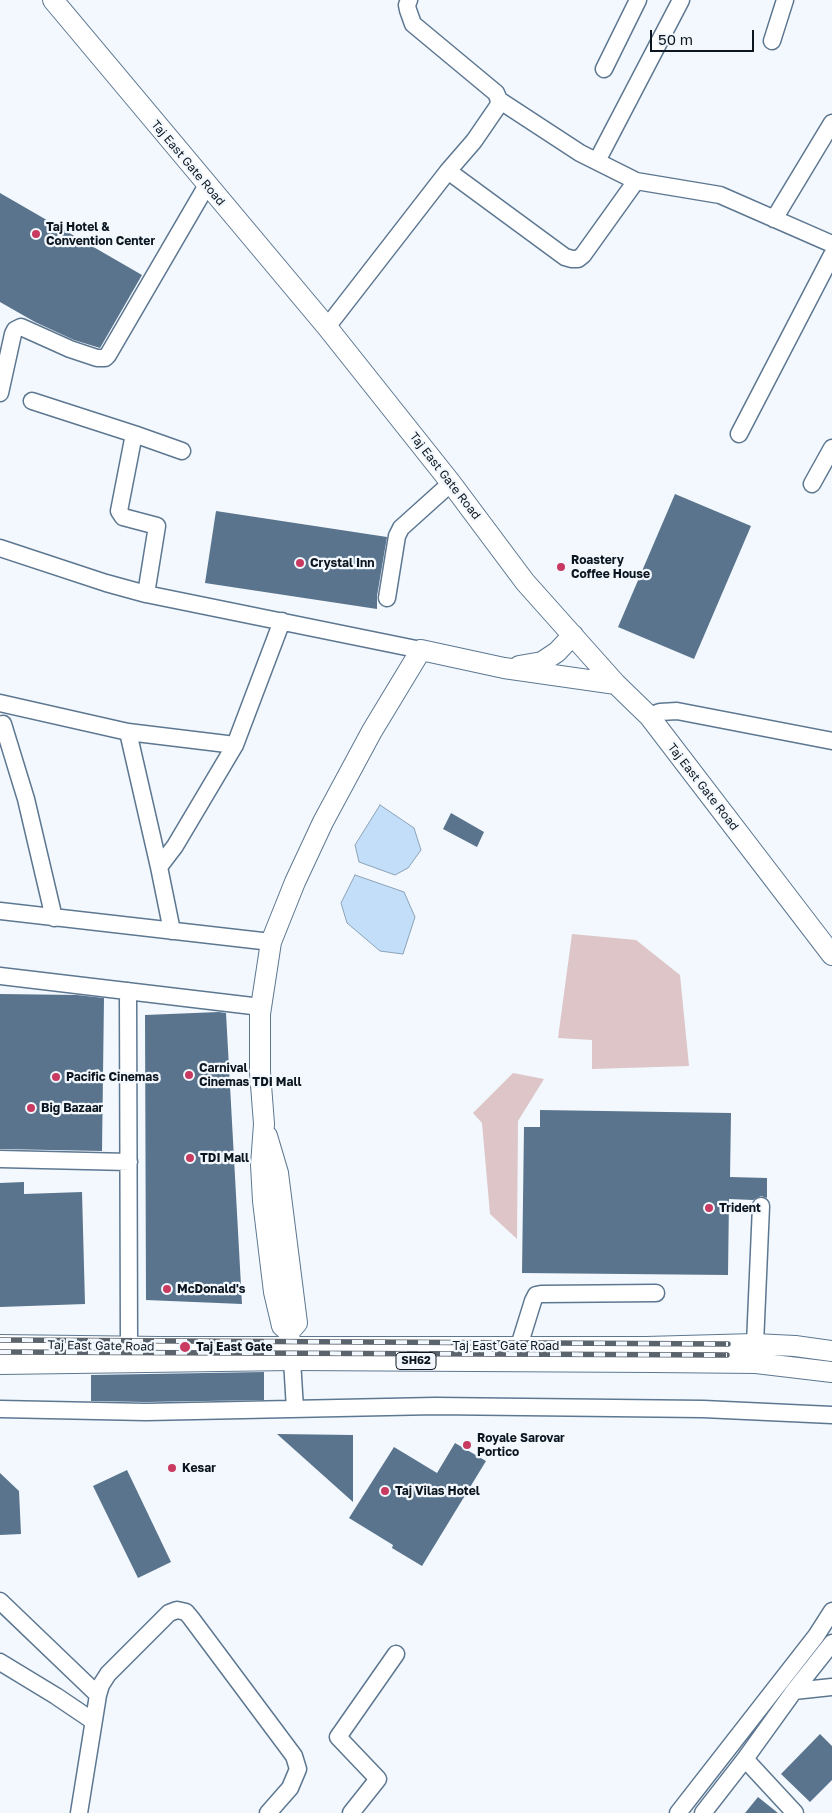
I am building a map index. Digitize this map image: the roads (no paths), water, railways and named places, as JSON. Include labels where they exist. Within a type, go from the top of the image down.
[{"type":"main road","name":"Taj East Gate Road","points":[[53,0],[327,327],[451,483],[525,582],[616,684],[649,716],[832,955]]},
{"type":"main road","points":[[504,668],[542,662],[556,652],[572,635]]},
{"type":"main road","points":[[291,1346],[282,1326],[274,1292],[266,1231],[261,1165],[264,1124],[260,1072],[261,1007],[270,942],[323,822],[372,731],[421,650],[504,668],[616,684]]},
{"type":"main road","name":"Taj East Gate Road","points":[[0,1345],[519,1346],[755,1344],[795,1346],[832,1351]]},
{"type":"main road","name":"SH62","points":[[0,1364],[291,1346],[756,1363],[832,1372]]},
{"type":"street","points":[[409,0],[407,5],[413,24],[488,86],[498,96],[499,100],[580,153],[636,180],[720,195],[832,244]]},
{"type":"street","points":[[604,69],[638,0]]},
{"type":"street","points":[[597,160],[681,0]]},
{"type":"street","points":[[772,41],[785,0]]},
{"type":"street","points":[[327,327],[448,171],[474,141],[495,112],[499,100]]},
{"type":"street","points":[[774,219],[832,124]]},
{"type":"street","points":[[448,171],[565,257],[572,260],[578,259],[583,255],[636,180]]},
{"type":"street","points":[[0,393],[13,334],[15,330],[21,327],[70,349],[96,358],[105,358],[108,355],[207,186]]},
{"type":"street","points":[[739,434],[832,255]]},
{"type":"street","points":[[32,401],[182,451]]},
{"type":"street","points":[[134,434],[119,511],[123,517],[157,526],[146,594]]},
{"type":"street","points":[[812,484],[832,448]]},
{"type":"street","points":[[387,598],[397,536],[401,528],[451,483]]},
{"type":"street","points":[[0,548],[106,583],[146,594],[421,650]]},
{"type":"street","points":[[160,867],[175,846],[235,744],[282,621]]},
{"type":"street","points":[[54,918],[26,799],[1,727],[2,703],[128,732],[235,744]]},
{"type":"street","points":[[649,716],[660,712],[677,711],[832,741]]},
{"type":"street","points":[[128,732],[160,867],[172,931]]},
{"type":"street","points":[[0,911],[270,942]]},
{"type":"street","points":[[0,976],[261,1007]]},
{"type":"street","points":[[128,991],[129,1346]]},
{"type":"street","points":[[0,1159],[129,1162]]},
{"type":"street","points":[[755,1344],[761,1206]]},
{"type":"street","points":[[519,1346],[533,1301],[536,1296],[541,1294],[656,1293]]},
{"type":"street","points":[[291,1346],[295,1409]]},
{"type":"street","points":[[0,1409],[146,1412],[495,1407],[703,1409],[832,1415]]},
{"type":"street","points":[[0,1602],[98,1696]]},
{"type":"street","points":[[79,1813],[93,1722],[101,1685],[108,1674],[169,1613],[177,1610],[186,1612],[294,1756],[298,1769],[290,1788],[268,1813]]},
{"type":"street","points":[[678,1813],[798,1659],[832,1611]]},
{"type":"street","points":[[703,1813],[832,1643]]},
{"type":"street","points":[[351,1813],[378,1779],[338,1737],[396,1654]]},
{"type":"street","points":[[0,1662],[56,1696],[93,1722]]},
{"type":"street","points":[[794,1691],[832,1688]]},
{"type":"street","points":[[745,1759],[795,1813]]},
{"type":"water","points":[[380,805],[414,828],[421,850],[408,868],[395,875],[359,862],[355,845]]},
{"type":"water","points":[[355,875],[404,892],[415,917],[403,954],[380,951],[347,923],[341,903]]},
{"type":"railway","points":[[0,1340],[728,1344]]},
{"type":"railway","points":[[0,1352],[727,1355]]},
{"type":"place","name":"Taj Hotel & Convention Center","points":[[36,234]]},
{"type":"place","name":"Crystal Inn","points":[[300,563]]},
{"type":"place","name":"Roastery Coffee House","points":[[561,567]]},
{"type":"place","name":"Carnival Cinemas TDI Mall","points":[[189,1075]]},
{"type":"place","name":"Pacific Cinemas","points":[[56,1077]]},
{"type":"place","name":"Big Bazaar","points":[[31,1108]]},
{"type":"place","name":"TDI Mall","points":[[190,1158]]},
{"type":"place","name":"Trident","points":[[709,1208]]},
{"type":"place","name":"McDonald's","points":[[167,1289]]},
{"type":"place","name":"Taj East Gate","points":[[185,1347]]},
{"type":"place","name":"Royale Sarovar Portico","points":[[467,1445]]},
{"type":"place","name":"Kesar","points":[[172,1468]]},
{"type":"place","name":"Taj Vilas Hotel","points":[[385,1491]]}]
